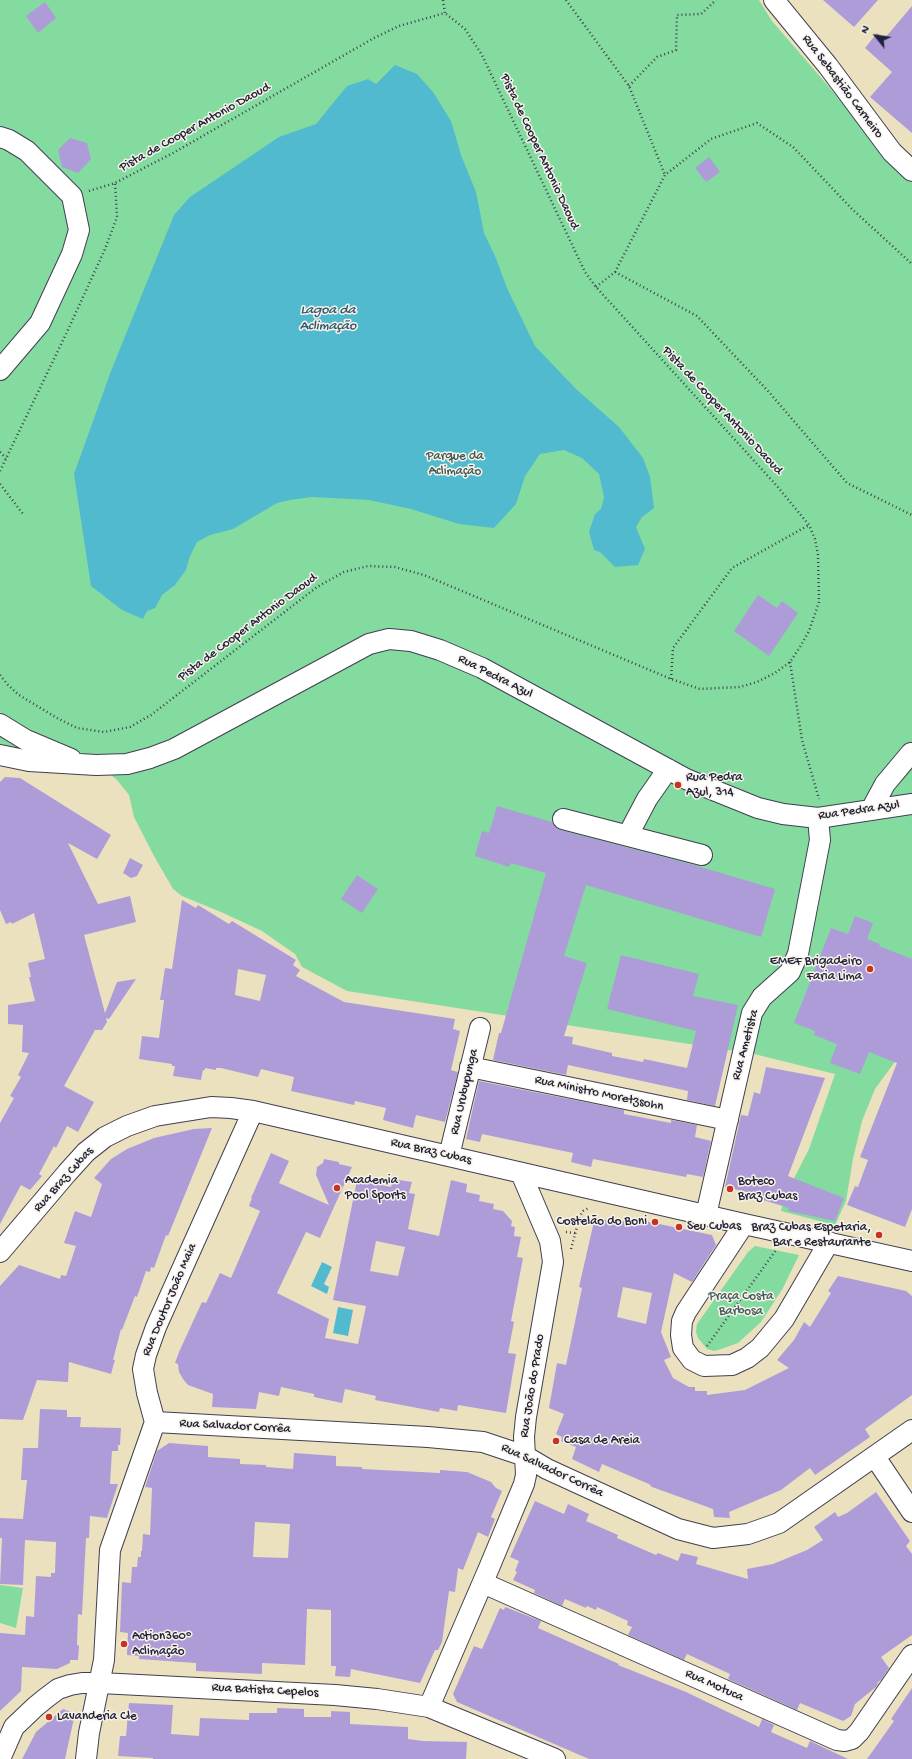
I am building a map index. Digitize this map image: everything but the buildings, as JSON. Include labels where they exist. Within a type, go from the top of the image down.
[{"type":"street","name":"Rua Sebastião Carneiro","points":[[774,0],[828,66],[892,152],[912,171]]},
{"type":"street","points":[[0,137],[9,140],[27,150],[72,196],[79,230],[72,254],[40,323],[0,370]]},
{"type":"street","name":"Rua Pedra Azul","points":[[0,755],[29,761],[96,765],[127,764],[150,758],[174,749],[369,644],[389,639],[418,643],[440,650],[482,668],[686,779],[758,808],[782,814],[818,818],[912,804]]},
{"type":"street","name":"Rua Pedra Azul","points":[[0,724],[26,740],[82,764]]},
{"type":"street","points":[[871,810],[885,784],[912,753]]},
{"type":"street","points":[[628,835],[647,799],[668,769]]},
{"type":"street","points":[[564,818],[702,855]]},
{"type":"street","name":"Rua Ametista","points":[[706,1215],[749,1024],[754,1009],[762,997],[790,972],[798,954],[820,840],[818,818]]},
{"type":"street","name":"Rua Urubupunga","points":[[449,1156],[480,1028]]},
{"type":"street","name":"Rua Ministro Moretzsohn","points":[[470,1067],[728,1120]]},
{"type":"street","name":"Rua Braz Cubas","points":[[0,1252],[67,1173],[86,1152],[104,1137],[127,1126],[155,1116],[185,1110],[217,1107],[253,1111],[744,1224],[829,1242],[911,1256]]},
{"type":"street","name":"Rua Doutor João Maia","points":[[155,1422],[147,1393],[143,1369],[146,1355],[156,1326],[253,1111]]},
{"type":"street","name":"Rua João do Prado","points":[[429,1707],[483,1583],[524,1484],[526,1475],[526,1417],[553,1262],[550,1241],[521,1172]]},
{"type":"street","points":[[744,1224],[686,1312],[682,1321],[680,1335],[683,1348],[692,1360],[704,1366],[732,1365],[746,1358],[760,1348],[784,1319],[829,1242]]},
{"type":"street","points":[[86,1759],[104,1660],[110,1550],[155,1422]]},
{"type":"street","name":"Rua Salvador Corrêa","points":[[155,1422],[469,1440],[499,1446],[525,1456],[547,1469],[678,1529],[713,1538],[748,1534],[779,1523],[912,1430]]},
{"type":"street","points":[[874,1457],[912,1512]]},
{"type":"street","name":"Rua Motuca","points":[[483,1583],[837,1740],[845,1742],[852,1739],[859,1732],[912,1656]]},
{"type":"street","name":"Rua Batista Cepelos","points":[[0,1758],[14,1728],[46,1698],[58,1689],[70,1685],[100,1682],[334,1695],[377,1699],[429,1707],[555,1759]]},
{"type":"path","points":[[443,0],[445,13]]},
{"type":"path","points":[[566,0],[629,86],[665,175]]},
{"type":"path","points":[[629,86],[657,57],[676,50],[677,15],[701,14],[716,0]]},
{"type":"path","name":"Pista de Cooper Antonio Daoud","points":[[0,471],[70,326],[105,249],[116,217],[115,183],[173,153],[374,38],[399,26],[445,13],[465,29],[482,55],[585,272],[596,287],[777,486],[808,525],[815,539],[818,555],[819,602],[810,631],[790,662],[775,673],[757,682],[740,687],[700,689],[670,679],[424,575],[409,570],[381,565],[368,566],[344,572],[317,587],[151,715],[130,727],[104,732],[77,728],[19,695],[0,675]]},
{"type":"path","points":[[596,287],[615,272],[665,175],[711,139],[757,123],[793,147],[852,209],[912,264]]},
{"type":"path","points":[[72,196],[115,183]]},
{"type":"path","points":[[615,272],[697,316],[768,392],[847,483],[912,516]]},
{"type":"path","points":[[0,452],[6,458]]},
{"type":"path","points":[[0,484],[23,514]]},
{"type":"path","points":[[670,679],[673,648],[732,568],[808,525]]},
{"type":"path","points":[[790,662],[802,740],[819,800],[818,818]]},
{"type":"path","points":[[571,1251],[580,1216],[583,1211],[592,1207]]},
{"type":"path","points":[[705,1348],[778,1248]]},
{"type":"green space","name":"Parque da Aclimação","points":[[0,0],[759,0],[772,21],[912,183],[912,1019],[897,1059],[875,1089],[862,1121],[853,1159],[846,1201],[835,1225],[781,1211],[785,1196],[809,1149],[835,1074],[754,1054],[347,991],[302,967],[295,954],[262,931],[182,896],[173,889],[134,817],[129,795],[117,780],[90,758],[37,745],[0,712]]},
{"type":"green space","points":[[0,734],[28,750],[0,747]]},
{"type":"green space","name":"Praça Costa Barbosa","points":[[755,1246],[799,1255],[783,1288],[761,1322],[738,1343],[714,1351],[707,1349],[698,1338],[696,1332],[697,1324],[748,1252]]},
{"type":"green space","points":[[0,1585],[23,1588],[16,1628],[0,1623]]},
{"type":"water","name":"Lagoa da Aclimação","points":[[395,65],[417,74],[433,92],[451,121],[461,155],[476,192],[484,233],[495,256],[507,288],[535,346],[576,389],[619,427],[643,458],[650,477],[654,508],[642,517],[636,527],[645,549],[638,565],[615,567],[600,552],[594,550],[589,532],[595,514],[601,509],[604,497],[599,474],[582,458],[564,450],[540,454],[525,476],[516,504],[494,528],[459,524],[411,509],[369,500],[312,497],[290,500],[277,503],[233,529],[210,535],[197,542],[190,556],[186,570],[175,585],[162,595],[155,608],[147,611],[143,619],[122,610],[91,586],[74,474],[111,371],[174,215],[190,197],[279,137],[316,124],[347,86],[368,79],[376,84]]},
{"type":"water","points":[[322,1262],[332,1267],[324,1284],[329,1287],[327,1294],[311,1286]]},
{"type":"water","points":[[338,1307],[353,1310],[348,1336],[333,1333]]},
{"type":"place","name":"Rua Pedra Azul, 314","points":[[678,785]]},
{"type":"place","name":"EMEF Brigadeiro Faria Lima","points":[[870,969]]},
{"type":"place","name":"Academia Pool Sports","points":[[337,1188]]},
{"type":"place","name":"Boteco Braz Cubas","points":[[730,1189]]},
{"type":"place","name":"Costelão do Boni","points":[[655,1222]]},
{"type":"place","name":"Seu Cubas","points":[[679,1227]]},
{"type":"place","name":"Braz Cubas Espetaria, Bar e Restaurante","points":[[879,1235]]},
{"type":"place","name":"Casa de Areia","points":[[556,1441]]},
{"type":"place","name":"Action360º Aclimação","points":[[124,1644]]},
{"type":"place","name":"Lavanderia Cle","points":[[49,1717]]}]
